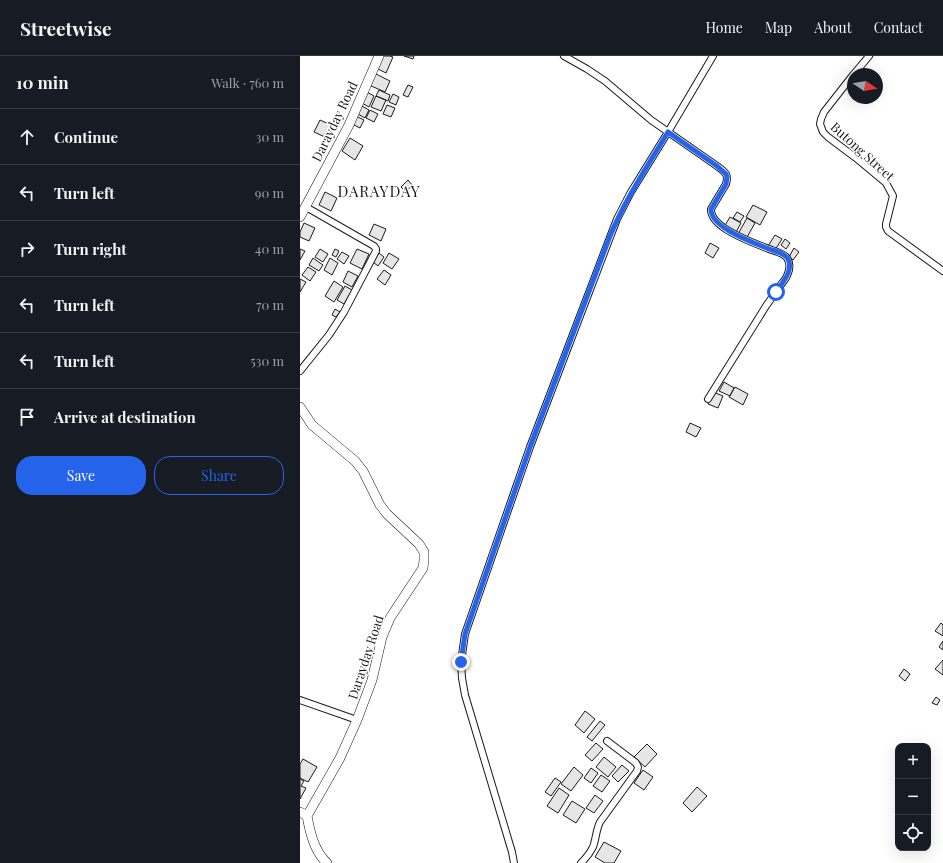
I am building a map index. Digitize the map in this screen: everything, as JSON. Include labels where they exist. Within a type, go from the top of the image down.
[{"type":"street","name":"Darayday Road","points":[[300,217],[350,124],[379,56]]},
{"type":"street","points":[[564,56],[605,81],[651,120],[717,166],[726,174],[726,184],[711,209],[713,218],[730,232],[788,259],[788,275],[708,399]]},
{"type":"street","points":[[514,863],[465,695],[461,662],[465,634],[530,447],[610,236],[631,192],[713,56]]},
{"type":"street","name":"Butong Street","points":[[859,68],[868,56]]},
{"type":"street","name":"Butong Street","points":[[847,84],[824,112],[820,124],[821,129],[828,137],[886,183],[893,196],[886,224],[888,231],[943,271]]},
{"type":"street","points":[[300,371],[330,335],[344,312],[376,251],[374,246],[306,207]]},
{"type":"street","name":"Darayday Road","points":[[300,407],[312,425],[355,461],[368,479],[380,505],[387,514],[419,544],[424,552],[423,568],[397,606],[385,629],[372,680],[357,720],[340,758],[304,814]]},
{"type":"street","points":[[300,700],[357,720]]},
{"type":"street","points":[[581,863],[593,847],[600,822],[637,771],[638,767],[636,763],[607,741]]},
{"type":"street","points":[[304,814],[316,847],[327,863]]},
{"type":"building","points":[[381,56],[393,57],[386,73],[376,68]]},
{"type":"building","points":[[404,56],[414,56],[413,59]]},
{"type":"building","points":[[374,73],[390,81],[385,92],[369,85]]},
{"type":"building","points":[[408,85],[413,87],[408,97],[403,95]]},
{"type":"building","points":[[379,90],[390,95],[388,101],[376,96]]},
{"type":"building","points":[[365,91],[374,96],[369,107],[360,102]]},
{"type":"building","points":[[393,94],[399,97],[396,105],[389,102]]},
{"type":"building","points":[[376,96],[386,100],[381,111],[371,107]]},
{"type":"building","points":[[360,105],[369,110],[365,118],[356,113]]},
{"type":"building","points":[[387,105],[395,108],[391,117],[383,114]]},
{"type":"building","points":[[370,110],[378,114],[374,122],[366,118]]},
{"type":"building","points":[[356,116],[364,120],[360,128],[352,124]]},
{"type":"building","points":[[320,120],[333,126],[327,138],[314,132]]},
{"type":"building","points":[[350,138],[363,146],[355,160],[342,151]]},
{"type":"building","points":[[408,180],[412,185],[406,192],[401,187]]},
{"type":"building","points":[[325,192],[337,198],[331,211],[319,205]]},
{"type":"building","points":[[753,205],[767,212],[760,225],[746,217]]},
{"type":"building","points":[[737,212],[744,216],[740,222],[733,218]]},
{"type":"building","points":[[730,217],[741,223],[735,234],[724,227]]},
{"type":"building","points":[[747,218],[755,223],[746,239],[738,234]]},
{"type":"building","points":[[304,223],[315,228],[309,241],[300,237],[300,232]]},
{"type":"building","points":[[374,224],[386,229],[381,241],[369,235]]},
{"type":"building","points":[[775,235],[782,239],[775,250],[768,246]]},
{"type":"building","points":[[785,239],[790,243],[786,249],[781,245]]},
{"type":"building","points":[[710,243],[719,248],[713,258],[705,253]]},
{"type":"building","points":[[794,248],[799,252],[793,260],[789,257]]},
{"type":"building","points":[[300,249],[305,251],[300,260]]},
{"type":"building","points":[[320,249],[328,254],[323,262],[315,257]]},
{"type":"building","points":[[335,249],[339,251],[336,257],[332,255]]},
{"type":"building","points":[[357,249],[369,254],[362,269],[350,263]]},
{"type":"building","points":[[342,252],[349,256],[344,264],[337,259]]},
{"type":"building","points":[[379,253],[384,257],[378,266],[373,262]]},
{"type":"building","points":[[389,253],[399,259],[392,269],[383,263]]},
{"type":"building","points":[[313,258],[323,265],[319,271],[309,265]]},
{"type":"building","points":[[330,258],[338,263],[332,275],[324,270]]},
{"type":"building","points":[[308,267],[316,272],[310,281],[302,275]]},
{"type":"building","points":[[384,270],[391,275],[385,285],[377,279]]},
{"type":"building","points":[[348,271],[358,276],[352,287],[343,282]]},
{"type":"building","points":[[300,279],[306,282],[300,292]]},
{"type":"building","points":[[334,281],[343,287],[334,302],[325,296]]},
{"type":"building","points":[[345,286],[352,290],[344,304],[337,300]]},
{"type":"building","points":[[335,309],[340,312],[336,317],[332,315]]},
{"type":"building","points":[[724,382],[734,388],[730,396],[719,391]]},
{"type":"building","points":[[735,387],[748,394],[743,405],[729,397]]},
{"type":"building","points":[[713,392],[723,396],[718,408],[708,404]]},
{"type":"building","points":[[690,423],[701,428],[696,437],[686,432]]},
{"type":"building","points":[[941,623],[943,625],[943,636],[935,631]]},
{"type":"building","points":[[943,641],[943,650],[939,647]]},
{"type":"building","points":[[943,660],[943,675],[935,669]]},
{"type":"building","points":[[904,669],[910,674],[905,681],[899,676]]},
{"type":"building","points":[[936,697],[940,700],[937,705],[932,703]]},
{"type":"building","points":[[585,711],[595,719],[584,733],[575,725]]},
{"type":"building","points":[[600,721],[605,725],[592,741],[587,737]]},
{"type":"building","points":[[596,743],[603,749],[592,761],[585,755]]},
{"type":"building","points":[[647,744],[657,754],[645,767],[634,757]]},
{"type":"building","points":[[604,757],[616,767],[608,777],[596,767]]},
{"type":"building","points":[[303,759],[317,767],[308,782],[300,778],[300,764]]},
{"type":"building","points":[[622,765],[629,771],[618,782],[612,776]]},
{"type":"building","points":[[574,767],[583,775],[571,791],[561,784]]},
{"type":"building","points":[[591,768],[598,773],[591,783],[584,778]]},
{"type":"building","points":[[643,770],[653,777],[644,790],[634,783]]},
{"type":"building","points":[[601,775],[610,781],[602,792],[593,786]]},
{"type":"building","points":[[555,778],[561,782],[551,796],[545,792]]},
{"type":"building","points":[[300,779],[304,781],[301,786],[306,788],[300,799]]},
{"type":"building","points":[[697,787],[707,796],[692,812],[683,803]]},
{"type":"building","points":[[559,788],[569,795],[558,813],[547,806]]},
{"type":"building","points":[[595,795],[603,801],[594,813],[586,808]]},
{"type":"building","points":[[572,801],[585,809],[576,823],[563,815]]},
{"type":"building","points":[[604,842],[621,851],[614,863],[605,863],[595,857]]},
{"type":"district","name":"DARAYDAY","points":[[379,191]]},
{"type":"route","points":[[461,662],[465,634],[530,447],[610,236],[631,192],[668,132],[717,166],[726,174],[726,184],[711,209],[713,218],[722,227],[730,232],[750,242],[779,253],[788,259],[788,275],[776,292]]}]
